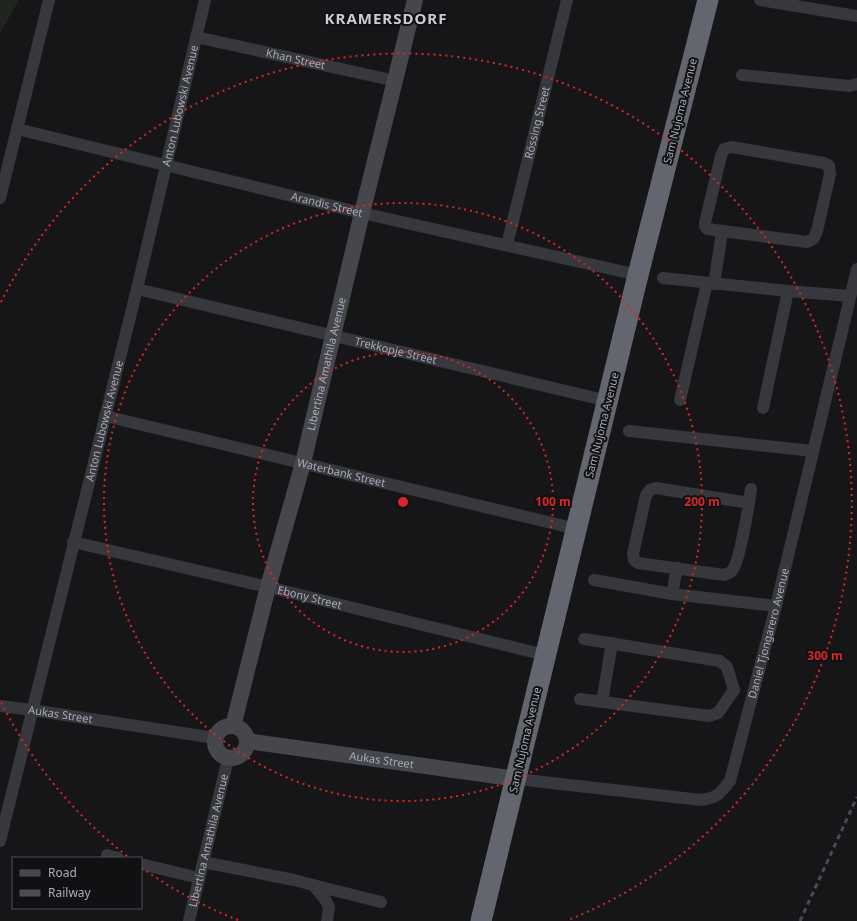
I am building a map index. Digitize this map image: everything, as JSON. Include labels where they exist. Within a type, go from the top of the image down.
[{"type":"highway","name":"Sam Nujoma Avenue","points":[[481,921],[638,275],[708,0]]},
{"type":"street","points":[[0,198],[48,0]]},
{"type":"street","name":"Anton Lubowski Avenue","points":[[0,841],[137,289],[205,0]]},
{"type":"street","name":"Libertina Amathila Avenue","points":[[233,726],[268,587],[303,463],[362,213],[415,0]]},
{"type":"street","name":"Rössing Street","points":[[506,245],[567,0]]},
{"type":"street","points":[[760,0],[857,16]]},
{"type":"street","name":"Khan Street","points":[[196,37],[396,81]]},
{"type":"street","points":[[742,75],[849,86],[857,84]]},
{"type":"street","name":"Arandis Street","points":[[17,129],[362,213],[638,275]]},
{"type":"street","points":[[732,148],[824,163],[829,166],[830,174],[817,231],[814,238],[807,242],[722,232],[707,229],[705,226],[721,156],[724,149],[732,148]]},
{"type":"street","points":[[680,400],[722,232]]},
{"type":"street","name":"Daniel Tjongarero Avenue","points":[[516,779],[701,800],[712,798],[722,792],[730,781],[776,606],[857,269]]},
{"type":"street","points":[[663,278],[850,296]]},
{"type":"street","name":"Trekkopje Street","points":[[137,289],[608,401]]},
{"type":"street","points":[[763,408],[788,291]]},
{"type":"street","name":"Waterbank Street","points":[[105,416],[577,528]]},
{"type":"street","points":[[629,431],[813,451]]},
{"type":"street","points":[[749,503],[656,488],[650,490],[646,495],[644,502],[633,554],[634,560],[638,563],[724,575],[729,574],[735,565],[749,503],[751,489]]},
{"type":"street","name":"Ebony Street","points":[[73,542],[268,587],[545,655]]},
{"type":"street","points":[[672,594],[677,568]]},
{"type":"street","points":[[594,580],[672,594],[776,606]]},
{"type":"street","points":[[584,639],[720,661],[727,667],[734,690]]},
{"type":"street","points":[[602,702],[612,643]]},
{"type":"street","points":[[734,690],[753,692]]},
{"type":"street","points":[[580,699],[709,716],[718,713],[734,690]]},
{"type":"street","name":"Aukas Street","points":[[0,706],[215,738]]},
{"type":"street","points":[[233,726],[241,729],[244,733],[247,741],[246,749],[243,754],[238,757],[223,757],[218,753],[214,744],[215,738],[221,729],[233,726]]},
{"type":"street","name":"Aukas Street","points":[[247,741],[516,779]]},
{"type":"street","name":"Libertina Amathila Avenue","points":[[189,921],[228,758]]},
{"type":"street","points":[[203,862],[294,880],[381,902]]},
{"type":"street","points":[[142,864],[199,878]]},
{"type":"street","points":[[313,885],[326,899],[328,906],[327,921]]},
{"type":"shaded area","points":[[0,0],[19,0],[0,33]]},
{"type":"railway","points":[[800,921],[857,797]]},
{"type":"district","name":"KRAMERSDORF","points":[[386,19]]}]
